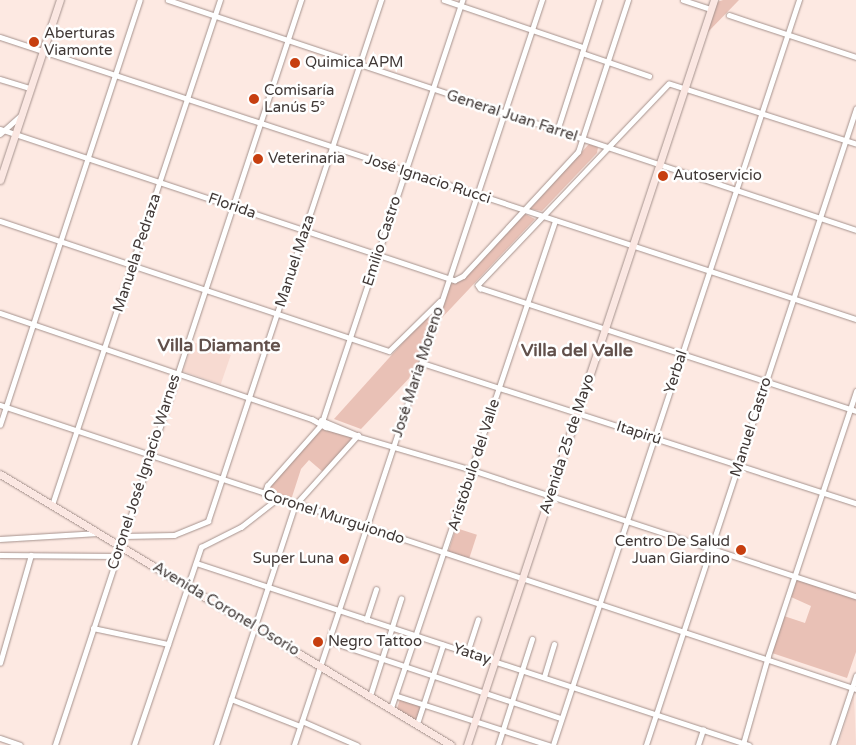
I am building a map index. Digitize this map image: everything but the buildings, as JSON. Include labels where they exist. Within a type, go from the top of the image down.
[{"type":"main road","points":[[0,180],[60,0]]},
{"type":"main road","name":"Avenida 25 de Mayo","points":[[467,745],[658,164],[714,0]]},
{"type":"main road","name":"Avenida Coronel Osorio","points":[[0,474],[98,534],[256,626],[451,745]]},
{"type":"street","points":[[0,425],[140,0]]},
{"type":"street","name":"General Juan Farrel","points":[[168,0],[856,230]]},
{"type":"street","name":"Manuela Pedraza","points":[[52,505],[106,348],[220,0]]},
{"type":"street","name":"Coronel José Ignacio Warnes","points":[[54,745],[301,0]]},
{"type":"street","name":"Manuel Maza","points":[[124,536],[174,535],[208,522],[381,0]]},
{"type":"street","points":[[444,0],[461,3],[583,50],[608,62],[649,76]]},
{"type":"street","name":"José María Moreno","points":[[294,745],[542,0]]},
{"type":"street","points":[[557,131],[598,0]]},
{"type":"street","points":[[449,279],[463,276],[575,156],[583,139],[628,0]]},
{"type":"street","points":[[683,0],[710,9]]},
{"type":"street","name":"Yerbal","points":[[551,745],[799,0]]},
{"type":"street","name":"Emilio Castro","points":[[322,423],[461,3]]},
{"type":"street","points":[[729,15],[856,57]]},
{"type":"street","name":"José Ignacio Rucci","points":[[0,37],[477,196],[856,319]]},
{"type":"street","points":[[0,79],[30,88]]},
{"type":"street","points":[[856,144],[685,87],[669,84],[541,216],[478,285],[527,303],[856,411]]},
{"type":"street","name":"Manuel Castro","points":[[646,745],[856,109]]},
{"type":"street","points":[[1,131],[22,114]]},
{"type":"street","name":"Florida","points":[[1,131],[88,158],[449,279]]},
{"type":"street","points":[[0,221],[278,313],[389,352],[442,300]]},
{"type":"street","name":"Aristóbulo del Valle","points":[[391,708],[397,696],[555,221]]},
{"type":"street","points":[[0,313],[312,420],[550,495],[856,596]]},
{"type":"street","name":"Itapirú","points":[[422,363],[856,504]]},
{"type":"street","points":[[743,744],[768,658],[824,493],[856,391]]},
{"type":"street","name":"Coronel Murguiondo","points":[[0,405],[295,505],[683,631]]},
{"type":"street","points":[[264,494],[267,486],[322,423]]},
{"type":"street","points":[[216,745],[295,505],[358,435]]},
{"type":"street","points":[[134,745],[201,547],[241,527],[277,499]]},
{"type":"street","points":[[0,539],[98,534]]},
{"type":"street","points":[[0,555],[116,556]]},
{"type":"street","points":[[0,663],[31,555]]},
{"type":"street","name":"Yatay","points":[[196,563],[749,745]]},
{"type":"street","points":[[366,620],[376,590]]},
{"type":"street","points":[[370,696],[401,599]]},
{"type":"street","points":[[467,653],[478,620]]},
{"type":"street","points":[[94,628],[168,644]]},
{"type":"street","points":[[683,631],[854,688]]},
{"type":"street","points":[[498,745],[532,639]]},
{"type":"street","points":[[329,641],[561,718]]},
{"type":"street","points":[[417,724],[443,645]]},
{"type":"street","points":[[544,677],[554,645]]},
{"type":"street","points":[[834,745],[854,688],[856,676]]},
{"type":"street","points":[[397,696],[551,745]]},
{"type":"street","points":[[231,700],[355,744]]},
{"type":"street","points":[[698,745],[703,730]]},
{"type":"street","points":[[0,738],[20,745]]},
{"type":"shaded area","points":[[739,0],[706,34],[717,2]]},
{"type":"shaded area","points":[[589,144],[598,147],[597,153],[542,211],[530,209]]},
{"type":"shaded area","points":[[525,214],[535,219],[437,323],[450,285],[457,281]]},
{"type":"shaded area","points":[[434,308],[437,309],[416,371],[361,429],[334,419]]},
{"type":"shaded area","points":[[193,342],[231,355],[221,384],[183,371]]},
{"type":"shaded area","points":[[323,428],[355,438],[323,472],[309,460],[301,469],[291,500],[270,492],[269,485]]},
{"type":"shaded area","points":[[456,528],[477,535],[469,559],[448,552]]},
{"type":"shaded area","points":[[797,579],[856,598],[856,652],[847,678],[772,653],[784,616],[805,623],[811,606],[791,597]]},
{"type":"shaded area","points":[[854,695],[856,745],[838,745]]},
{"type":"shaded area","points":[[400,699],[421,706],[416,721],[397,709]]},
{"type":"place","name":"Aberturas Viamonte","points":[[34,42]]},
{"type":"place","name":"Quimica APM","points":[[295,63]]},
{"type":"place","name":"Comisaría Lanús 5°","points":[[254,99]]},
{"type":"place","name":"Veterinaria","points":[[258,159]]},
{"type":"place","name":"Autoservicio","points":[[663,176]]},
{"type":"place","name":"Centro De Salud Juan Giardino","points":[[741,550]]},
{"type":"place","name":"Super Luna","points":[[344,559]]},
{"type":"place","name":"Negro Tattoo","points":[[318,642]]},
{"type":"district","name":"Villa Diamante","points":[[219,345]]},
{"type":"district","name":"Villa del Valle","points":[[577,350]]}]
